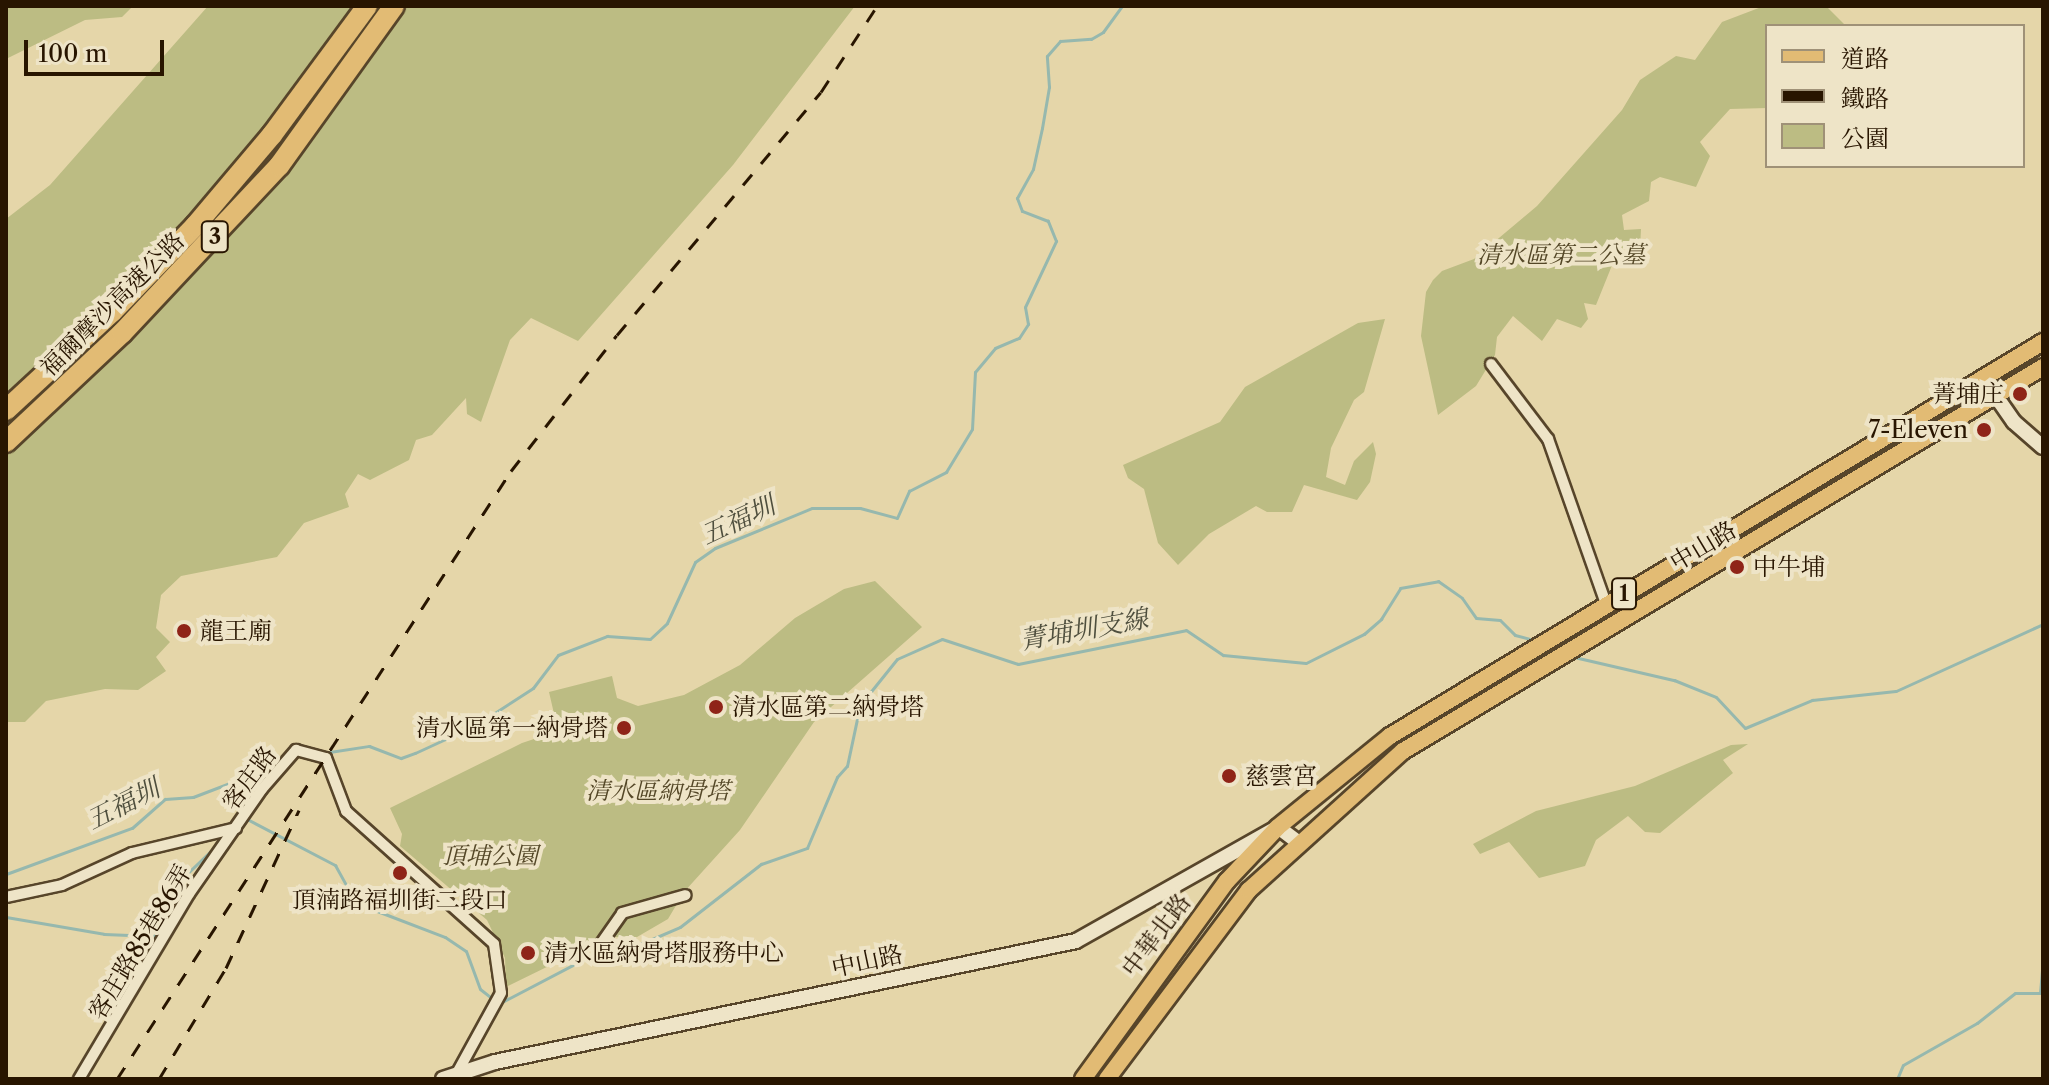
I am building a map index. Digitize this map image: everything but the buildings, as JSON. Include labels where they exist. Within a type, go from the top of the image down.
[{"type":"highway","name":"福爾摩沙高速公路","points":[[6,410],[112,312],[195,226],[272,135],[367,6]]},
{"type":"highway","name":"福爾摩沙高速公路","points":[[6,442],[122,333],[279,166],[394,6]]},
{"type":"main road","name":"中山路","points":[[1278,827],[1390,736],[2043,342]]},
{"type":"main road","name":"中山路","points":[[1298,842],[1403,751],[2043,367]]},
{"type":"main road","name":"中華北路","points":[[1083,1079],[1227,881],[1278,827]]},
{"type":"main road","name":"中華北路","points":[[1107,1079],[1249,890],[1298,842]]},
{"type":"street","points":[[1491,364],[1548,439],[1606,604]]},
{"type":"street","points":[[1984,379],[1995,397],[2043,447]]},
{"type":"street","name":"客庄路","points":[[6,897],[62,885],[132,853],[238,827],[262,789],[296,750],[326,758],[346,811],[494,944],[501,993],[450,1076]]},
{"type":"street","name":"客庄路85巷86弄","points":[[79,1079],[189,894],[238,827]]},
{"type":"street","points":[[1278,827],[1298,842]]},
{"type":"street","name":"中山路","points":[[450,1076],[1076,941],[1278,827]]},
{"type":"street","points":[[600,945],[622,913],[686,895]]},
{"type":"green space","points":[[6,6],[133,6],[122,17],[85,20],[6,59]]},
{"type":"green space","points":[[208,6],[855,6],[733,165],[578,341],[531,318],[510,340],[481,422],[467,414],[466,398],[432,435],[416,440],[409,460],[370,480],[358,474],[345,494],[349,507],[304,523],[277,557],[181,576],[161,595],[156,628],[170,642],[156,657],[166,671],[138,690],[105,689],[46,701],[25,722],[6,722],[6,219],[50,185]]},
{"type":"green space","name":"清水區第二公墓","points":[[1764,6],[1826,6],[1844,24],[1765,24],[1765,108],[1730,109],[1700,142],[1710,156],[1696,187],[1660,177],[1651,182],[1649,201],[1622,215],[1624,230],[1641,229],[1640,249],[1619,248],[1596,305],[1584,303],[1588,319],[1581,328],[1557,319],[1542,341],[1513,316],[1497,337],[1495,355],[1476,386],[1438,415],[1421,336],[1426,292],[1433,280],[1442,271],[1474,259],[1537,206],[1622,110],[1640,80],[1676,56],[1695,60],[1722,22]]},
{"type":"green space","points":[[1385,319],[1364,392],[1354,400],[1331,448],[1326,477],[1345,485],[1354,461],[1373,442],[1376,454],[1370,482],[1357,500],[1304,485],[1292,512],[1267,512],[1256,506],[1209,534],[1178,565],[1158,543],[1144,489],[1128,478],[1123,465],[1220,422],[1245,387],[1358,323]]},
{"type":"green space","name":"清水區納骨塔","points":[[875,581],[922,627],[814,722],[740,830],[684,892],[668,919],[637,937],[608,937],[506,987],[505,958],[487,920],[400,846],[402,834],[390,808],[522,743],[558,731],[549,692],[612,676],[617,698],[638,706],[684,695],[740,665],[795,618],[844,589]]},
{"type":"green space","points":[[1748,744],[1723,760],[1733,773],[1660,833],[1645,832],[1628,816],[1596,840],[1585,866],[1539,878],[1509,842],[1480,854],[1473,844],[1536,811],[1635,786],[1731,745]]},
{"type":"waterway","name":"五福圳","points":[[323,753],[369,746],[401,758],[476,725],[533,688],[558,655],[607,636],[650,639],[667,623],[695,562],[715,548],[812,508],[860,508],[897,518],[909,491],[946,472],[972,429],[975,372],[995,348],[1019,338],[1028,324],[1025,307],[1056,241],[1048,221],[1022,211],[1017,198],[1033,169],[1042,128],[1049,87],[1047,56],[1060,41],[1091,39],[1103,32],[1122,6]]},
{"type":"waterway","name":"菁埔圳支線","points":[[500,1003],[611,945],[631,948],[680,927],[761,864],[807,848],[837,777],[847,766],[860,705],[897,659],[942,639],[1018,664],[1186,630],[1223,655],[1306,663],[1364,634],[1381,619],[1400,588],[1438,581],[1462,598],[1476,618],[1500,620],[1515,635],[1538,641]]},
{"type":"waterway","name":"菁埔圳支線","points":[[1574,657],[1674,680],[1716,697],[1745,728],[1812,700],[1896,691],[2043,624]]},
{"type":"waterway","name":"五福圳","points":[[6,874],[132,828],[165,799],[193,797],[277,765]]},
{"type":"waterway","name":"菁埔圳支線","points":[[245,818],[335,865],[346,885],[373,893],[377,911],[445,937],[466,951],[480,989],[493,999]]},
{"type":"waterway","name":"菁埔圳支線","points":[[6,917],[104,934],[154,936],[164,922],[172,888],[217,845]]},
{"type":"waterway","points":[[1897,1079],[1903,1065],[1977,1023],[2015,993],[2040,993],[2043,960]]},
{"type":"railway","points":[[117,1079],[511,471],[617,335],[821,92],[877,6]]},
{"type":"railway","points":[[159,1079],[226,968],[299,810]]},
{"type":"place","name":"菁埔庄","points":[[2020,394]]},
{"type":"place","name":"7-Eleven","points":[[1984,430]]},
{"type":"place","name":"中牛埔","points":[[1737,567]]},
{"type":"place","name":"龍王廟","points":[[184,631]]},
{"type":"place","name":"清水區第二納骨塔","points":[[716,707]]},
{"type":"place","name":"清水區第一納骨塔","points":[[624,728]]},
{"type":"place","name":"慈雲宮","points":[[1229,776]]},
{"type":"place","name":"頂湳路福圳街二段口","points":[[400,873]]},
{"type":"place","name":"清水區納骨塔服務中心","points":[[528,953]]},
{"type":"park label","name":"頂埔公園","points":[[490,856]]}]
